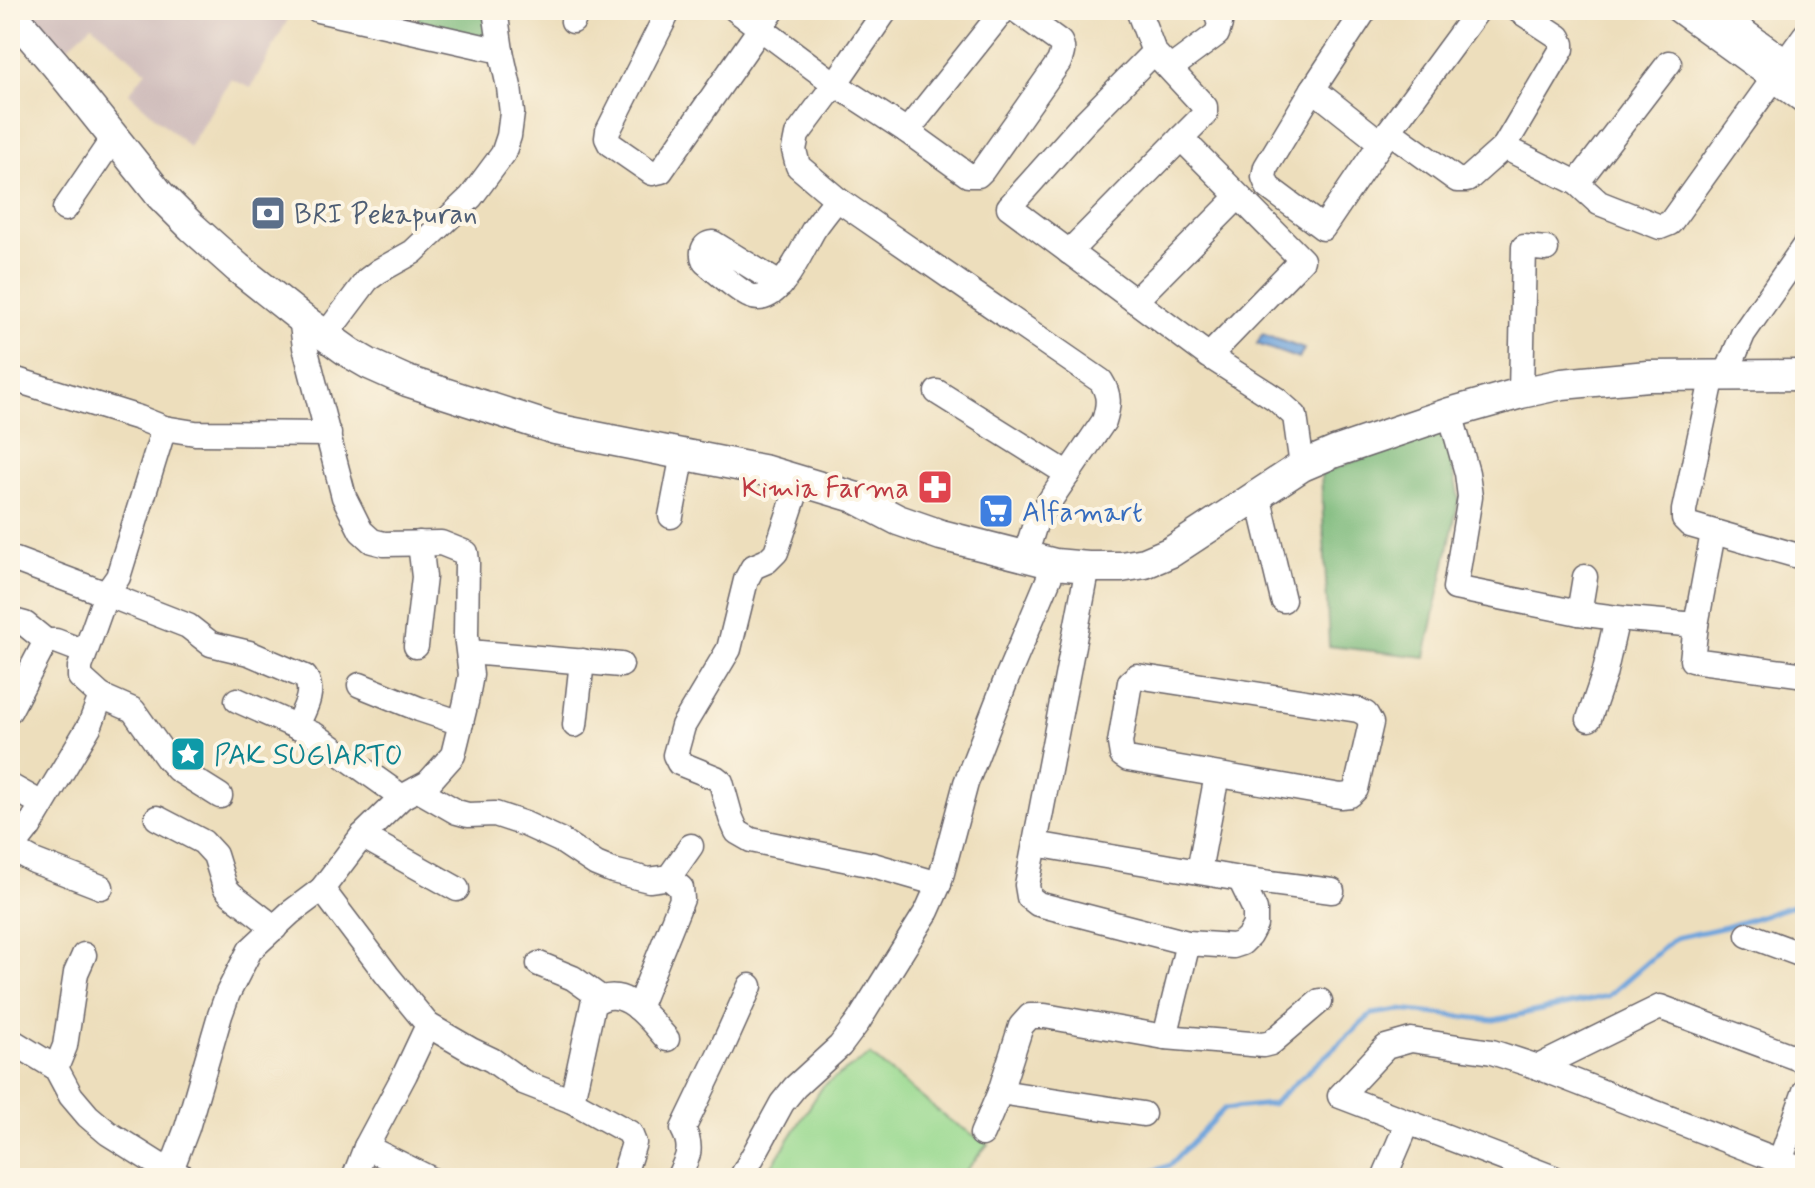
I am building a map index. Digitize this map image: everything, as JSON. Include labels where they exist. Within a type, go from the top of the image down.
[{"type":"main road","points":[[10,12],[160,195],[192,227],[301,318],[369,364],[407,381],[555,429],[767,471],[854,497],[898,520],[941,535],[1055,564],[1121,567],[1145,563],[1171,552],[1302,466],[1450,413],[1521,393],[1600,379],[1805,375]]},
{"type":"street","points":[[318,10],[501,51]]},
{"type":"street","points":[[325,336],[367,280],[413,252],[452,216],[471,197],[503,154],[512,113],[495,10]]},
{"type":"street","points":[[669,10],[607,138],[610,144],[652,173],[661,171],[767,19]]},
{"type":"street","points":[[736,10],[767,19],[835,84],[968,175],[978,175],[982,171],[1062,54],[1060,42],[1016,10]]},
{"type":"street","points":[[886,10],[797,135],[794,150],[798,166],[837,199],[1101,381],[1107,390],[1109,406],[1104,421],[1036,521],[1025,556]]},
{"type":"street","points":[[907,131],[1005,10]]},
{"type":"street","points":[[1069,252],[1205,114],[1205,107],[1162,60],[1138,10]]},
{"type":"street","points":[[1215,10],[1220,24],[1217,34],[1162,60],[1084,123],[1009,207],[1209,356],[1276,399],[1295,416],[1302,466]]},
{"type":"street","points":[[1365,10],[1313,89],[1266,167],[1264,177],[1268,187],[1323,228],[1478,10]]},
{"type":"street","points":[[1313,89],[1385,137],[1461,181],[1467,180],[1504,147],[1562,49],[1559,37],[1518,10]]},
{"type":"street","points":[[1678,10],[1788,72]]},
{"type":"street","points":[[1714,10],[1788,72],[1805,102]]},
{"type":"street","points":[[1504,147],[1577,183],[1599,203],[1660,227],[1666,226],[1788,72],[1805,35]]},
{"type":"street","points":[[1577,183],[1669,63]]},
{"type":"street","points":[[65,209],[114,137]]},
{"type":"street","points":[[1181,138],[1302,260],[1209,356]]},
{"type":"street","points":[[1135,301],[1238,197]]},
{"type":"street","points":[[781,285],[837,199]]},
{"type":"street","points":[[1805,245],[1743,334],[1720,375],[1684,510],[1684,519],[1690,525],[1805,558]]},
{"type":"street","points":[[1521,393],[1524,247],[1546,249]]},
{"type":"street","points":[[10,1040],[56,1068],[71,1096],[108,1133],[175,1176],[220,1015],[250,950],[322,889],[362,836],[410,793],[428,783],[453,755],[471,675],[466,635],[466,553],[441,543],[384,544],[372,541],[361,531],[344,497],[305,347],[301,318]]},
{"type":"street","points":[[10,378],[164,428],[195,433],[329,434]]},
{"type":"street","points":[[937,392],[1068,474]]},
{"type":"street","points":[[1450,413],[1467,473],[1470,497],[1455,588],[1579,613],[1696,625]]},
{"type":"street","points":[[164,428],[118,577],[106,594],[80,667],[80,677],[101,696],[133,710],[177,769],[220,796]]},
{"type":"street","points":[[671,516],[683,454]]},
{"type":"street","points":[[800,480],[776,552],[767,561],[753,567],[746,580],[729,649],[683,726],[675,755],[679,763],[721,782],[737,832],[751,840],[873,865],[939,884]]},
{"type":"street","points":[[1258,495],[1283,600]]},
{"type":"street","points":[[1713,533],[1692,660],[1805,675]]},
{"type":"street","points":[[416,646],[424,577],[420,543]]},
{"type":"street","points":[[10,558],[188,626],[211,644],[249,653],[305,677],[309,683],[309,696],[296,727]]},
{"type":"street","points":[[741,1178],[782,1103],[840,1046],[927,911],[939,884],[966,783],[1055,564]]},
{"type":"street","points":[[1088,567],[1027,885],[1029,897],[1038,904],[1188,943],[1233,946],[1242,943],[1255,925],[1255,910],[1240,879]]},
{"type":"street","points":[[1579,613],[1585,577]]},
{"type":"street","points":[[1589,719],[1604,675],[1617,618]]},
{"type":"street","points":[[10,620],[25,624],[46,641],[56,641],[85,652]]},
{"type":"street","points":[[10,710],[46,641]]},
{"type":"street","points":[[469,652],[621,665]]},
{"type":"street","points":[[575,725],[582,661]]},
{"type":"street","points":[[1144,677],[1358,710],[1366,714],[1371,723],[1356,789],[1350,795],[1217,775],[1128,759],[1122,755],[1120,743],[1133,678],[1144,677]]},
{"type":"street","points":[[360,685],[461,723]]},
{"type":"street","points":[[101,696],[90,725],[29,827],[11,848],[34,861],[101,887]]},
{"type":"street","points":[[237,700],[315,735],[410,793],[457,812],[477,816],[495,814],[525,824],[613,871],[649,880],[671,877]]},
{"type":"street","points":[[1199,871],[1217,775]]},
{"type":"street","points":[[10,786],[42,804]]},
{"type":"street","points":[[157,818],[203,842],[215,855],[225,887],[275,928]]},
{"type":"street","points":[[362,836],[457,889]]},
{"type":"street","points":[[1035,844],[1240,879],[1332,891]]},
{"type":"street","points":[[671,877],[691,846]]},
{"type":"street","points":[[638,1008],[682,899],[681,888],[671,877]]},
{"type":"street","points":[[322,889],[428,1025],[492,1060],[523,1082],[572,1101],[630,1133],[634,1143],[623,1178]]},
{"type":"street","points":[[1748,935],[1805,956]]},
{"type":"street","points":[[1165,1037],[1188,943]]},
{"type":"street","points":[[56,1068],[65,1046],[76,973],[84,955]]},
{"type":"street","points":[[539,964],[573,978],[601,998]]},
{"type":"street","points":[[678,1178],[690,1152],[683,1129],[750,986]]},
{"type":"street","points":[[572,1101],[593,1004],[601,998],[614,996],[627,1000],[667,1039]]},
{"type":"street","points":[[982,1134],[1000,1092],[1021,1026],[1030,1016],[1165,1037],[1263,1045],[1271,1043],[1320,1001]]},
{"type":"street","points":[[1538,1067],[1660,1007],[1805,1061]]},
{"type":"street","points":[[354,1178],[366,1147],[428,1025]]},
{"type":"street","points":[[1554,1178],[1340,1096],[1386,1047],[1411,1040],[1492,1052],[1538,1067],[1777,1170],[1805,1171]]},
{"type":"street","points":[[1777,1170],[1805,1091]]},
{"type":"street","points":[[1000,1092],[1143,1114]]},
{"type":"street","points":[[1384,1178],[1408,1122]]},
{"type":"street","points":[[366,1147],[429,1178]]},
{"type":"shaded area","points":[[23,10],[293,10],[251,88],[231,79],[189,147],[129,93],[146,71],[92,25],[59,55]]},
{"type":"green space","points":[[419,10],[487,10],[490,41],[418,25]]},
{"type":"green space","points":[[1444,429],[1459,499],[1425,657],[1329,646],[1321,473]]},
{"type":"green space","points":[[870,1055],[948,1119],[988,1144],[960,1178],[764,1178],[823,1086]]},
{"type":"water","points":[[1262,334],[1304,349],[1299,359],[1257,344]]},
{"type":"waterway","points":[[1134,1178],[1170,1165],[1224,1109],[1272,1104],[1372,1014],[1400,1010],[1494,1020],[1608,996],[1675,938],[1726,927],[1805,902]]},
{"type":"place","name":"BRI Pekapuran","points":[[268,213]]},
{"type":"place","name":"Kimia Farma","points":[[935,487]]},
{"type":"place","name":"Alfamart","points":[[996,511]]},
{"type":"place","name":"PAK SUGIARTO","points":[[188,754]]}]
